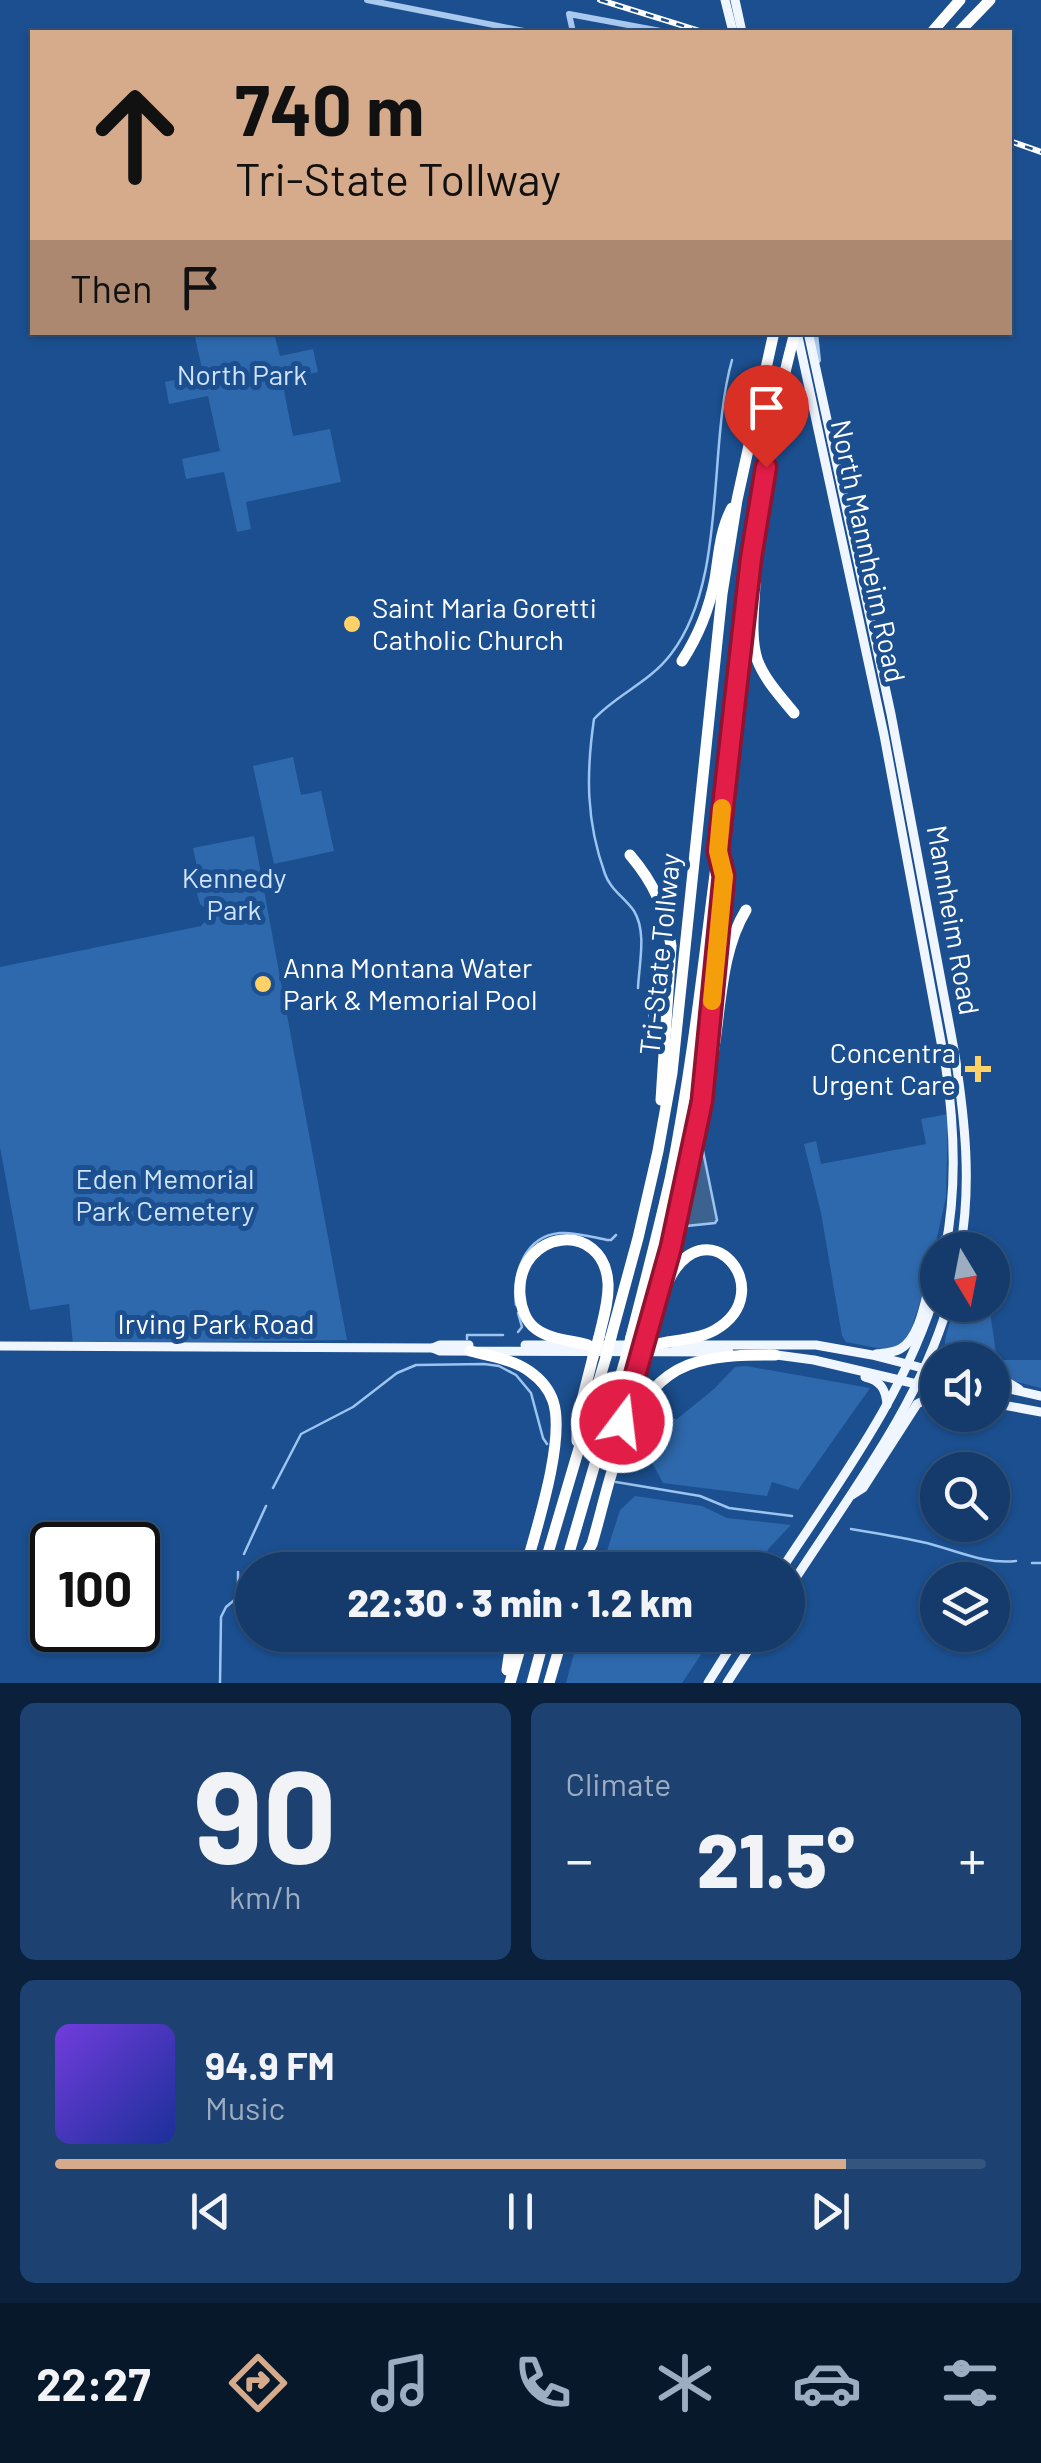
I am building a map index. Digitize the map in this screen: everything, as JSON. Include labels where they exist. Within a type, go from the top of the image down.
[{"type":"highway","points":[[934,30],[960,0]]},
{"type":"highway","points":[[961,30],[990,0]]},
{"type":"highway","name":"Tri-State Tollway","points":[[547,1552],[577,1455],[599,1347],[638,1238],[658,1151],[672,1073],[722,594],[737,500],[773,335]]},
{"type":"highway","name":"Tri-State Tollway","points":[[569,1552],[658,1234],[684,1104],[751,558],[770,437],[795,335]]},
{"type":"highway","points":[[682,662],[703,625],[724,523],[737,500]]},
{"type":"highway","points":[[751,558],[757,660],[794,713]]},
{"type":"highway","points":[[702,1101],[724,876],[718,851]]},
{"type":"highway","points":[[630,856],[657,892],[671,946],[658,1151]]},
{"type":"highway","points":[[649,1340],[712,1060],[727,960],[746,910]]},
{"type":"highway","points":[[559,1240],[574,1240],[590,1247],[602,1261],[608,1290],[599,1347],[545,1334],[527,1319],[521,1298],[522,1277],[529,1259],[540,1247],[559,1240]]},
{"type":"highway","points":[[587,1552],[641,1357],[667,1283],[685,1256],[710,1249],[731,1262],[742,1289],[742,1298],[732,1316],[710,1332],[649,1340]]},
{"type":"highway","points":[[470,1351],[523,1367],[542,1383],[554,1402],[552,1468],[530,1552]]},
{"type":"highway","points":[[589,1552],[631,1420],[647,1394],[673,1372],[695,1362],[775,1354]]},
{"type":"highway","points":[[508,1683],[511,1652]]},
{"type":"highway","points":[[508,1683],[518,1652]]},
{"type":"highway","points":[[532,1683],[541,1652]]},
{"type":"highway","points":[[550,1683],[558,1652]]},
{"type":"main road","points":[[725,0],[732,30]]},
{"type":"main road","points":[[736,0],[742,30]]},
{"type":"main road","name":"North Mannheim Road","points":[[797,335],[898,778]]},
{"type":"main road","name":"North Mannheim Road","points":[[812,335],[898,778]]},
{"type":"main road","name":"Mannheim Road","points":[[898,778],[951,1104],[954,1172],[948,1232]]},
{"type":"main road","name":"Mannheim Road","points":[[898,778],[962,1106],[966,1192],[962,1232]]},
{"type":"main road","points":[[872,1355],[899,1350],[912,1338],[920,1316]]},
{"type":"main road","points":[[792,1552],[887,1406],[926,1322]]},
{"type":"main road","points":[[936,1342],[942,1322]]},
{"type":"main road","name":"Irving Park Road","points":[[0,1346],[599,1347],[649,1340],[816,1345],[920,1368]]},
{"type":"main road","name":"Irving Park Road","points":[[433,1348],[440,1352],[775,1354],[918,1384]]},
{"type":"main road","points":[[796,1357],[814,1366],[877,1382],[885,1391],[887,1406]]},
{"type":"main road","points":[[805,1564],[920,1380]]},
{"type":"main road","points":[[1010,1382],[1025,1393],[1041,1396]]},
{"type":"main road","points":[[846,1500],[863,1488],[920,1402]]},
{"type":"main road","points":[[1010,1406],[1041,1412]]},
{"type":"main road","points":[[708,1683],[727,1652]]},
{"type":"main road","points":[[727,1683],[747,1652]]},
{"type":"street","points":[[367,0],[519,30]]},
{"type":"street","points":[[573,30],[569,14],[655,30]]},
{"type":"green space","name":"North Park","points":[[194,335],[275,335],[280,356],[313,349],[318,372],[282,380],[293,436],[330,429],[341,482],[246,502],[251,529],[237,532],[224,472],[186,479],[182,459],[220,451],[208,396],[169,404],[165,382],[203,373]]},
{"type":"green space","points":[[293,757],[301,795],[321,791],[334,851],[274,864],[253,766]]},
{"type":"green space","name":"Eden Memorial Park Cemetery","points":[[254,836],[347,1340],[73,1344],[69,1304],[30,1310],[0,1147],[0,967],[201,926],[207,919],[206,909],[197,893],[202,890],[193,848]]},
{"type":"green space","points":[[948,1114],[946,1197],[938,1232],[920,1232],[920,1302],[911,1330],[905,1341],[894,1347],[882,1349],[846,1342],[804,1144],[816,1141],[821,1164],[926,1144],[921,1119]]},
{"type":"green space","points":[[951,1322],[991,1322],[994,1342],[945,1340]]},
{"type":"green space","points":[[1010,1360],[1041,1360],[1041,1388],[1010,1380]]},
{"type":"green space","points":[[735,1367],[870,1388],[798,1490],[772,1482],[767,1496],[663,1483],[644,1448],[656,1414],[677,1419]]},
{"type":"green space","points":[[635,1496],[702,1506],[727,1518],[791,1525],[767,1552],[607,1552],[620,1510]]},
{"type":"green space","points":[[574,1652],[703,1652],[682,1683],[566,1683]]},
{"type":"shaded area","points":[[702,1146],[717,1220],[686,1226]]},
{"type":"waterway","points":[[638,988],[638,919],[607,879],[594,835],[589,778],[594,719],[662,664],[689,624],[709,552],[720,433],[732,360]]},
{"type":"waterway","points":[[649,1014],[654,1031]]},
{"type":"waterway","points":[[516,1305],[519,1270],[537,1241],[560,1233],[607,1240],[616,1235]]},
{"type":"waterway","points":[[518,1313],[522,1327],[518,1332]]},
{"type":"waterway","points":[[467,1339],[467,1335],[503,1335]]},
{"type":"waterway","points":[[273,1488],[301,1434],[353,1407],[397,1373],[416,1365],[484,1364],[516,1375],[531,1393],[547,1444]]},
{"type":"waterway","points":[[616,1482],[700,1496],[729,1508],[792,1516]]},
{"type":"waterway","points":[[245,1552],[266,1506]]},
{"type":"waterway","points":[[851,1529],[922,1542],[981,1559],[1016,1561]]},
{"type":"waterway","points":[[1032,1563],[1041,1563]]},
{"type":"waterway","points":[[220,1683],[221,1617],[235,1600]]},
{"type":"railway","points":[[600,0],[697,30]]},
{"type":"railway","points":[[1012,142],[1041,152]]},
{"type":"slow traffic","points":[[712,1001],[724,876],[718,851],[722,808]]},
{"type":"place","name":"Saint Maria Goretti Catholic Church","points":[[352,624]]},
{"type":"place","name":"Anna Montana Water Park & Memorial Pool","points":[[263,984]]},
{"type":"place","name":"Concentra Urgent Care","points":[[978,1069]]},
{"type":"route","points":[[622,1422],[671,1247],[702,1101],[724,876],[718,851],[751,558],[766,467]]},
{"type":"park label","name":"Kennedy Park","points":[[234,894]]}]
